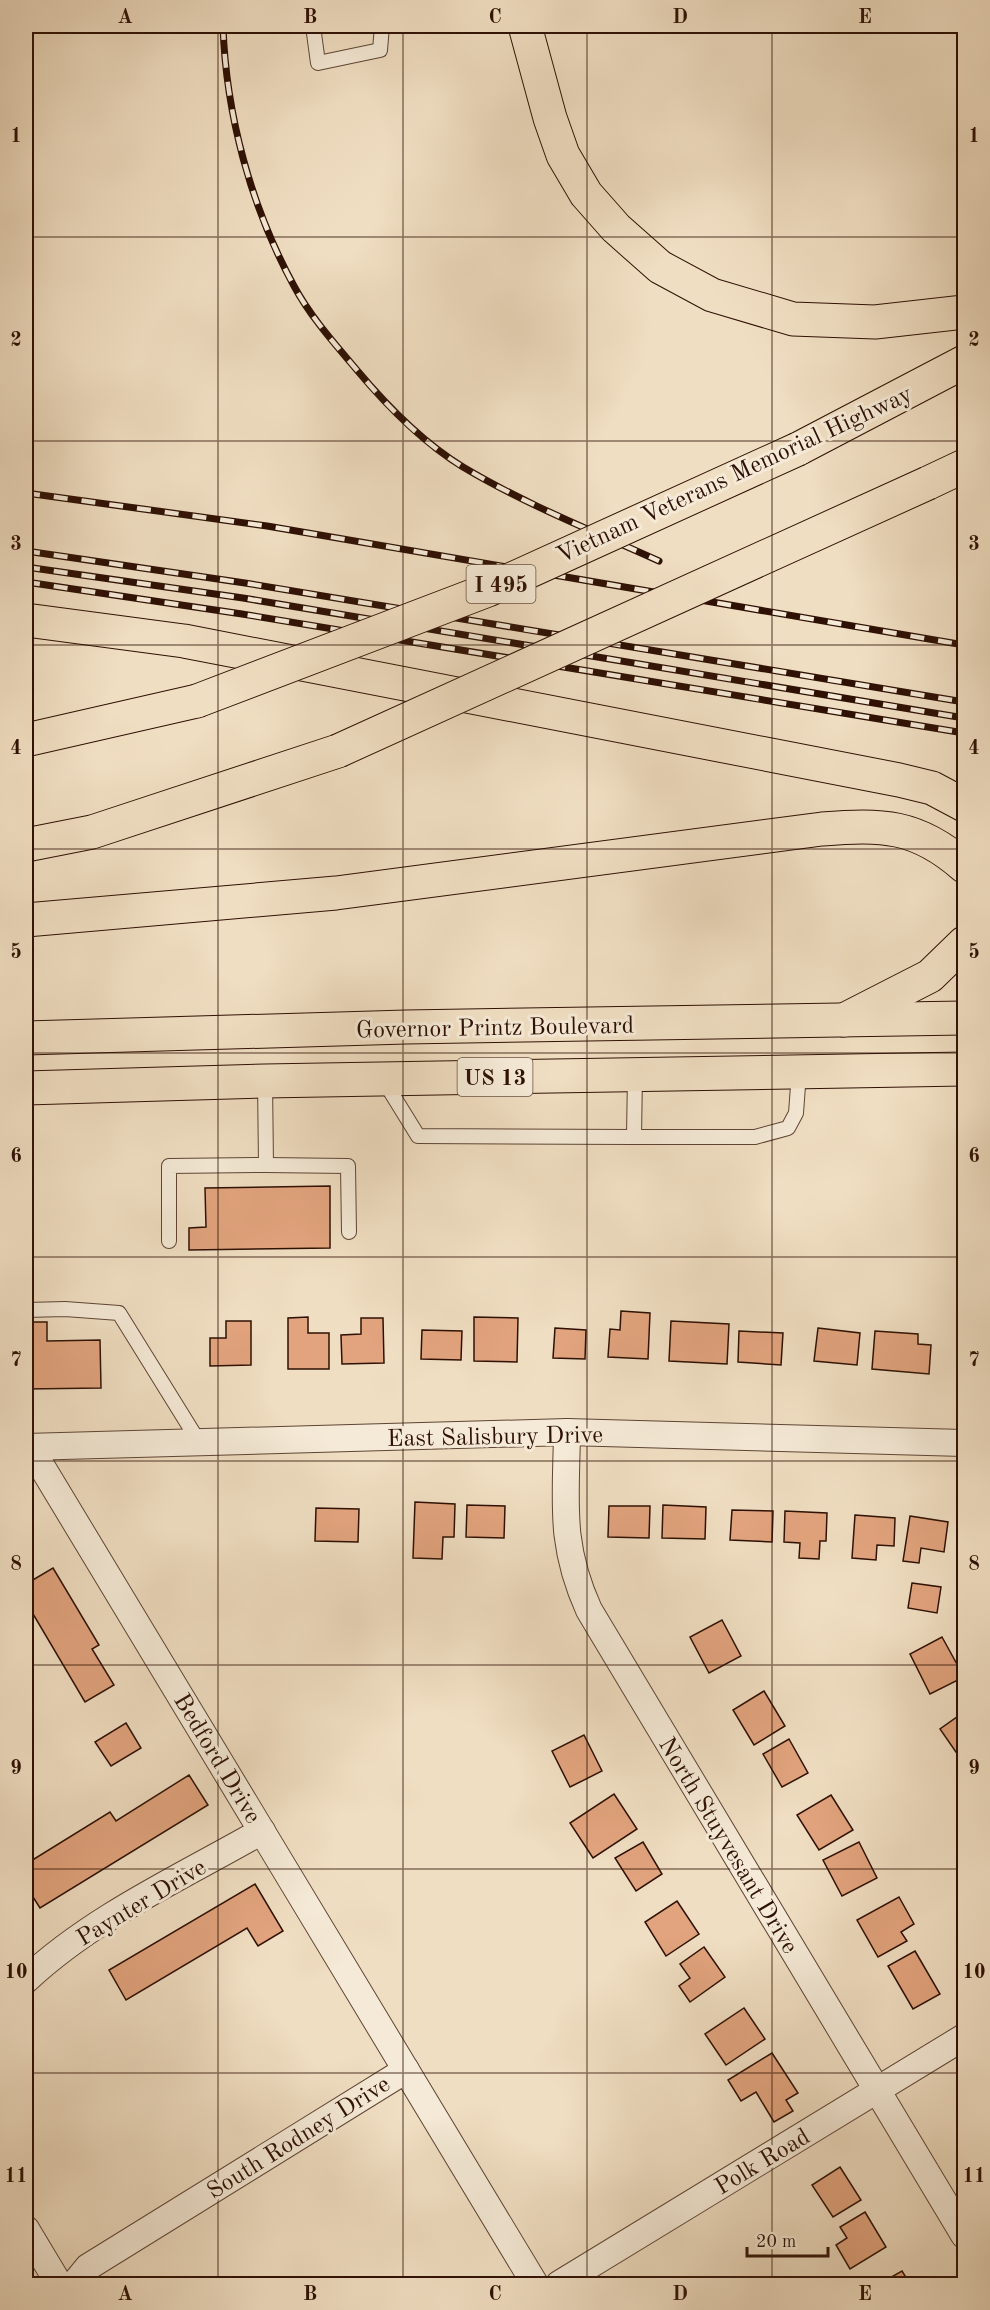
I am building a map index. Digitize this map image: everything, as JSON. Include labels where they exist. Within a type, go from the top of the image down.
[{"type":"main road","points":[[525,26],[550,118],[563,155],[586,194],[616,228],[660,267],[712,295],[793,318],[875,322],[964,312]]},
{"type":"main road","name":"Vietnam Veterans Memorial Highway","points":[[26,740],[197,701],[488,590],[798,449],[964,363]]},
{"type":"main road","points":[[26,845],[92,832],[338,751],[964,466]]},
{"type":"main road","points":[[26,620],[184,641],[899,780],[932,788],[964,805]]},
{"type":"main road","points":[[26,920],[336,893],[867,825],[895,828],[925,838],[944,849],[964,866]]},
{"type":"main road","points":[[844,1020],[930,976],[964,942]]},
{"type":"main road","name":"Governor Printz Boulevard","points":[[26,1038],[406,1027],[964,1018]]},
{"type":"main road","points":[[382,1079],[406,1027]]},
{"type":"main road","name":"Governor Printz Boulevard","points":[[26,1088],[265,1081],[964,1069]]},
{"type":"street","name":"East Salisbury Drive","points":[[28,1447],[567,1432],[964,1443]]},
{"type":"street","name":"North Stuyvesant Drive","points":[[567,1432],[565,1527],[568,1552],[575,1578],[589,1610],[964,2235]]},
{"type":"street","name":"Bedford Drive","points":[[28,1447],[406,2070]]},
{"type":"street","name":"Paynter Drive","points":[[26,1980],[60,1951],[110,1918],[262,1831]]},
{"type":"street","name":"Polk Road","points":[[559,2284],[964,2037]]},
{"type":"street","name":"South Rodney Drive","points":[[74,2284],[88,2267],[406,2070],[535,2284]]},
{"type":"street","points":[[26,2229],[59,2284]]},
{"type":"lane","points":[[313,26],[318,63],[380,50],[382,26]]},
{"type":"lane","points":[[382,1079],[418,1136],[755,1137],[788,1128],[796,1113],[799,1072]]},
{"type":"lane","points":[[634,1137],[635,1075]]},
{"type":"lane","points":[[265,1081],[267,1164]]},
{"type":"lane","points":[[168,1240],[169,1166],[267,1164],[348,1166],[349,1232]]},
{"type":"lane","points":[[26,1310],[119,1312],[199,1442]]},
{"type":"building","points":[[330,1186],[330,1248],[189,1250],[189,1228],[206,1227],[205,1188]]},
{"type":"building","points":[[621,1311],[650,1313],[648,1359],[608,1357],[610,1329],[620,1330]]},
{"type":"building","points":[[308,1317],[308,1333],[329,1333],[329,1369],[288,1369],[288,1318]]},
{"type":"building","points":[[474,1317],[518,1318],[517,1362],[474,1361]]},
{"type":"building","points":[[361,1318],[383,1318],[384,1363],[342,1364],[341,1335],[361,1334]]},
{"type":"building","points":[[226,1321],[251,1321],[251,1365],[210,1366],[210,1338],[226,1338]]},
{"type":"building","points":[[671,1321],[729,1324],[727,1364],[669,1361]]},
{"type":"building","points":[[27,1322],[47,1322],[47,1341],[100,1340],[101,1388],[26,1389]]},
{"type":"building","points":[[555,1328],[586,1330],[585,1359],[553,1358]]},
{"type":"building","points":[[818,1328],[860,1333],[857,1365],[814,1361]]},
{"type":"building","points":[[422,1330],[462,1331],[461,1360],[421,1359]]},
{"type":"building","points":[[739,1331],[783,1333],[781,1365],[738,1362]]},
{"type":"building","points":[[875,1331],[918,1334],[918,1344],[931,1345],[929,1374],[872,1369]]},
{"type":"building","points":[[415,1502],[455,1504],[454,1537],[443,1537],[442,1559],[413,1558]]},
{"type":"building","points":[[467,1505],[505,1506],[504,1538],[466,1537]]},
{"type":"building","points":[[663,1505],[706,1507],[705,1539],[662,1538]]},
{"type":"building","points":[[609,1506],[650,1506],[649,1538],[608,1537]]},
{"type":"building","points":[[316,1508],[359,1509],[358,1542],[315,1541]]},
{"type":"building","points":[[732,1510],[773,1511],[772,1542],[730,1540]]},
{"type":"building","points":[[785,1511],[827,1513],[826,1541],[820,1541],[819,1559],[799,1558],[800,1543],[784,1542]]},
{"type":"building","points":[[855,1515],[895,1518],[894,1546],[877,1545],[876,1560],[852,1558]]},
{"type":"building","points":[[910,1516],[948,1522],[944,1552],[921,1548],[919,1563],[903,1561]]},
{"type":"building","points":[[53,1568],[99,1645],[92,1649],[114,1685],[85,1702],[26,1602],[26,1584]]},
{"type":"building","points":[[912,1583],[941,1587],[937,1613],[908,1608]]},
{"type":"building","points":[[722,1620],[741,1656],[709,1673],[690,1637]]},
{"type":"building","points":[[942,1637],[964,1677],[930,1694],[910,1654]]},
{"type":"building","points":[[764,1691],[785,1726],[754,1745],[733,1710]]},
{"type":"building","points":[[964,1712],[964,1751],[958,1755],[940,1729]]},
{"type":"building","points":[[126,1723],[141,1748],[111,1766],[95,1742]]},
{"type":"building","points":[[584,1735],[602,1771],[570,1787],[552,1751]]},
{"type":"building","points":[[789,1739],[808,1773],[782,1787],[763,1754]]},
{"type":"building","points":[[189,1775],[208,1805],[40,1908],[26,1886],[26,1864],[110,1812],[116,1821]]},
{"type":"building","points":[[614,1794],[637,1829],[593,1858],[570,1823]]},
{"type":"building","points":[[831,1795],[853,1830],[819,1850],[797,1815]]},
{"type":"building","points":[[643,1842],[662,1874],[636,1891],[615,1858]]},
{"type":"building","points":[[859,1842],[877,1878],[842,1896],[823,1860]]},
{"type":"building","points":[[255,1884],[283,1931],[258,1946],[247,1928],[126,2000],[109,1970]]},
{"type":"building","points":[[899,1897],[914,1924],[901,1932],[907,1941],[878,1957],[857,1920]]},
{"type":"building","points":[[677,1901],[699,1934],[666,1956],[645,1922]]},
{"type":"building","points":[[704,1947],[725,1977],[690,2002],[679,1986],[690,1978],[680,1964]]},
{"type":"building","points":[[915,1951],[940,1994],[913,2009],[888,1966]]},
{"type":"building","points":[[744,2008],[765,2039],[726,2065],[705,2034]]},
{"type":"building","points":[[772,2053],[798,2093],[786,2100],[793,2111],[774,2122],[756,2092],[741,2101],[728,2080]]},
{"type":"building","points":[[840,2167],[861,2200],[833,2217],[812,2185]]},
{"type":"building","points":[[865,2212],[886,2247],[850,2269],[836,2245],[847,2238],[840,2227]]},
{"type":"building","points":[[902,2271],[910,2284],[879,2284]]},
{"type":"railway","points":[[223,26],[229,93],[235,127],[253,192],[265,225],[294,286],[307,308],[331,339],[393,410],[419,435],[448,457],[535,505],[659,561]]},
{"type":"railway","points":[[26,493],[267,526],[964,645]]},
{"type":"railway","points":[[26,551],[245,583],[964,702]]},
{"type":"railway","points":[[26,567],[243,598],[964,718]]},
{"type":"railway","points":[[26,582],[242,614],[964,733]]}]
